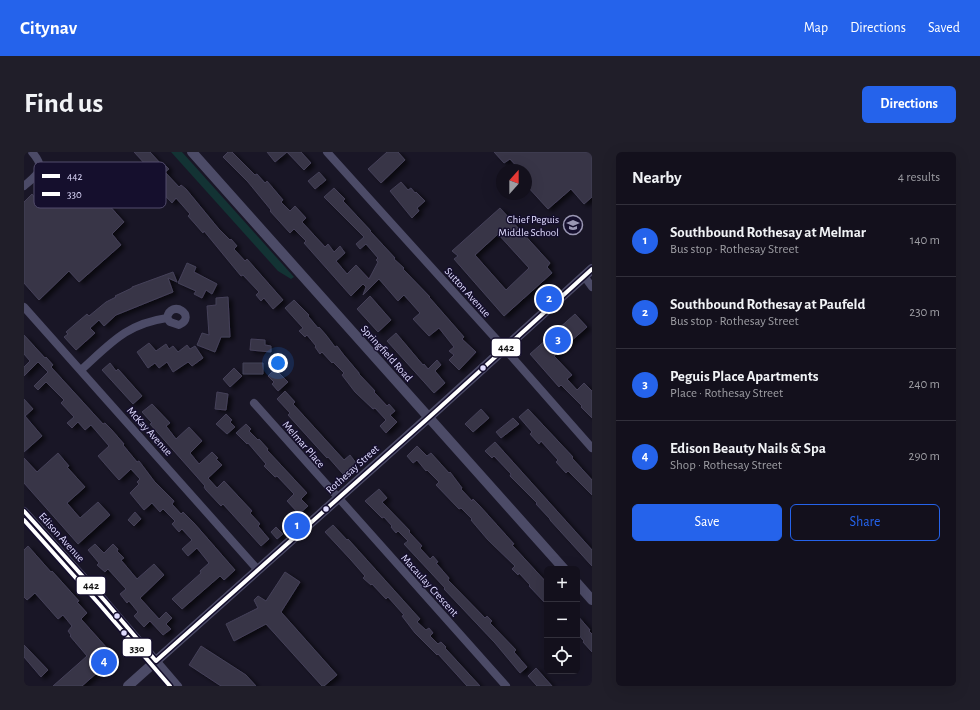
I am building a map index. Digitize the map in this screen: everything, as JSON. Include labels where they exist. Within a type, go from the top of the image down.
[{"type":"street","points":[[32,152],[39,162]]},
{"type":"street","name":"Springfield Road","points":[[192,152],[561,566]]},
{"type":"street","name":"Sutton Avenue","points":[[327,152],[592,448]]},
{"type":"street","points":[[24,186],[34,178]]},
{"type":"street","name":"Rothesay Street","points":[[128,686],[592,269]]},
{"type":"street","points":[[584,276],[592,287]]},
{"type":"street","name":"McKay Avenue","points":[[24,307],[258,570]]},
{"type":"street","points":[[81,370],[128,330],[148,322],[167,318]]},
{"type":"street","name":"Melmar Place","points":[[254,403],[338,498]]},
{"type":"street","name":"Macaulay Crescent","points":[[338,498],[506,686]]},
{"type":"street","name":"Edison Avenue","points":[[24,511],[105,601],[178,686]]},
{"type":"street","points":[[580,586],[592,600]]},
{"type":"green space","points":[[171,152],[182,152],[294,277],[291,279],[278,271]]},
{"type":"building","points":[[134,152],[150,152],[159,162],[143,162]]},
{"type":"building","points":[[228,152],[232,152],[265,183],[267,181],[283,200],[281,202],[290,211],[295,206],[306,218],[302,222],[325,247],[328,244],[334,252],[340,246],[345,253],[336,261],[347,274],[356,265],[369,279],[378,262],[376,260],[378,258],[366,244],[360,249],[356,244],[364,237],[324,197],[334,188],[345,199],[343,201],[464,337],[462,339],[476,352],[459,370],[449,360],[454,355],[449,351],[454,347],[439,328],[429,336],[413,319],[420,313],[404,295],[398,301],[379,279],[363,295],[366,287],[363,284],[351,296],[304,243],[306,241],[294,229],[290,233],[270,211],[271,210],[248,182],[223,157]]},
{"type":"building","points":[[267,152],[287,152],[275,162]]},
{"type":"building","points":[[287,152],[301,152],[311,163],[304,170]]},
{"type":"building","points":[[387,152],[398,152],[405,160],[381,183],[368,169]]},
{"type":"building","points":[[494,152],[592,152],[592,197],[584,204],[571,189],[548,209],[532,191],[532,164],[515,164],[510,159],[504,163]]},
{"type":"building","points":[[319,172],[326,180],[315,189],[308,181]]},
{"type":"building","points":[[166,173],[179,187],[181,185],[186,189],[218,228],[237,246],[234,249],[245,261],[247,259],[283,300],[273,309],[264,298],[261,301],[256,295],[259,292],[243,275],[241,276],[204,231],[203,233],[188,216],[190,214],[176,198],[172,203],[166,197]]},
{"type":"building","points":[[401,182],[408,190],[411,188],[425,201],[417,208],[419,211],[412,218],[390,191]]},
{"type":"building","points":[[32,194],[34,197],[34,208],[111,208],[124,222],[112,234],[121,245],[79,282],[69,271],[39,300],[24,283],[24,202]]},
{"type":"building","points":[[500,208],[550,263],[547,267],[552,273],[504,316],[454,259],[458,256],[452,251]],"holes":[[[498,234],[529,268],[506,290],[475,255]]]},
{"type":"building","points":[[187,263],[196,267],[194,272],[217,284],[212,294],[206,290],[202,298],[194,294],[196,291],[178,283]]},
{"type":"building","points":[[173,272],[177,282],[168,278],[173,292],[116,315],[104,326],[99,320],[90,328],[95,333],[76,350],[64,337],[68,334],[66,332],[87,314],[89,316],[106,302],[116,297],[115,296],[132,287]]},
{"type":"building","points":[[370,296],[391,320],[378,332],[357,309]]},
{"type":"building","points":[[228,297],[230,337],[221,337],[215,352],[197,345],[202,333],[209,335],[207,306],[216,305],[216,298]]},
{"type":"building","points":[[294,300],[309,315],[308,316],[335,347],[337,346],[359,374],[375,391],[374,392],[387,406],[389,404],[395,411],[390,415],[397,422],[386,433],[380,426],[386,420],[375,408],[373,409],[355,392],[342,375],[344,373],[322,352],[320,354],[315,347],[316,346],[307,335],[305,337],[299,331],[303,328],[285,308]]},
{"type":"building","points":[[575,314],[587,327],[554,356],[572,375],[567,379],[577,390],[584,383],[592,391],[592,418],[561,385],[559,387],[530,354]]},
{"type":"building","points":[[396,333],[428,369],[437,360],[441,365],[435,371],[445,383],[434,393],[387,341]]},
{"type":"building","points":[[24,335],[45,358],[46,357],[53,365],[51,367],[103,424],[105,423],[111,429],[137,462],[139,461],[154,481],[174,501],[172,504],[181,514],[183,512],[194,523],[235,570],[224,580],[220,576],[182,609],[172,599],[201,573],[200,571],[209,563],[197,548],[188,556],[182,549],[192,540],[182,529],[179,532],[172,524],[175,521],[163,509],[160,512],[152,503],[144,510],[130,493],[139,484],[137,482],[140,479],[131,469],[119,480],[98,456],[109,446],[91,425],[85,430],[78,422],[72,428],[67,423],[74,417],[61,403],[64,400],[46,382],[38,390],[34,386],[48,372],[38,362],[24,376],[24,367],[30,361],[24,354]]},
{"type":"building","points":[[251,339],[265,340],[265,345],[271,346],[271,352],[250,350]]},
{"type":"building","points":[[149,343],[156,351],[166,344],[169,349],[173,346],[178,352],[187,345],[190,349],[195,346],[203,358],[192,366],[188,362],[173,372],[167,362],[159,368],[155,363],[148,368],[137,352]]},
{"type":"building","points":[[110,363],[116,371],[118,369],[142,396],[133,404],[102,370]]},
{"type":"building","points":[[243,363],[263,363],[263,374],[243,374]]},
{"type":"building","points":[[234,368],[242,376],[230,387],[223,379]]},
{"type":"building","points":[[275,369],[288,382],[278,391],[272,384],[274,382],[268,376]]},
{"type":"building","points":[[285,391],[295,402],[293,404],[344,460],[350,455],[356,463],[343,474],[288,415],[290,413],[277,399]]},
{"type":"building","points":[[217,392],[228,394],[226,410],[215,409]]},
{"type":"building","points":[[24,399],[33,409],[25,416],[42,436],[24,452]]},
{"type":"building","points":[[152,404],[170,423],[166,426],[176,439],[189,427],[202,441],[190,453],[199,464],[212,452],[218,458],[216,459],[222,465],[208,478],[217,488],[224,481],[252,511],[250,513],[260,524],[258,526],[269,539],[261,546],[223,504],[221,506],[206,490],[204,487],[205,486],[150,424],[152,423],[142,412]]},
{"type":"building","points":[[481,409],[489,418],[473,432],[465,424]]},
{"type":"building","points":[[528,409],[573,457],[572,458],[592,480],[592,495],[568,471],[566,473],[556,462],[558,460],[541,441],[539,444],[530,434],[532,432],[519,417]]},
{"type":"building","points":[[226,414],[232,420],[230,422],[235,427],[227,434],[216,424]]},
{"type":"building","points":[[513,418],[519,424],[501,438],[496,432]]},
{"type":"building","points":[[246,424],[251,429],[249,431],[258,440],[259,439],[268,449],[267,450],[307,493],[301,499],[308,506],[299,514],[287,501],[294,494],[277,476],[275,477],[264,466],[266,464],[248,443],[247,444],[236,433]]},
{"type":"building","points":[[495,442],[592,550],[592,566],[536,504],[537,503],[510,476],[511,474],[494,456],[492,458],[485,451]]},
{"type":"building","points":[[417,446],[427,456],[431,453],[449,473],[450,472],[462,488],[461,489],[472,501],[473,499],[479,505],[514,544],[512,545],[544,580],[544,602],[519,573],[518,575],[512,569],[515,566],[488,540],[471,520],[472,519],[461,508],[459,509],[436,485],[439,482],[427,470],[426,471],[417,460],[413,463],[407,456]]},
{"type":"building","points":[[58,453],[69,466],[67,467],[85,487],[67,503],[80,518],[98,502],[110,515],[78,544],[24,483],[24,458],[37,472]]},
{"type":"building","points":[[379,489],[387,498],[382,502],[410,531],[409,532],[422,546],[420,548],[430,559],[433,556],[438,562],[436,563],[449,578],[448,580],[485,618],[487,616],[492,621],[490,623],[516,650],[514,652],[527,667],[520,673],[495,643],[404,544],[408,541],[398,531],[396,533],[384,517],[382,518],[365,501]]},
{"type":"building","points":[[135,512],[141,519],[134,526],[128,520]]},
{"type":"building","points":[[333,525],[347,540],[348,539],[420,619],[417,622],[426,630],[429,628],[433,633],[430,636],[438,644],[441,642],[446,647],[445,648],[480,686],[467,686],[438,654],[437,655],[415,633],[402,616],[404,615],[388,597],[386,599],[372,584],[371,585],[363,578],[365,576],[325,532]]},
{"type":"building","points":[[276,527],[283,534],[277,539],[271,532]]},
{"type":"building","points":[[95,544],[104,553],[113,544],[124,558],[121,560],[137,579],[154,564],[164,575],[140,598],[159,619],[166,612],[172,618],[166,624],[171,629],[163,635],[150,621],[144,627],[134,616],[138,612],[129,601],[127,603],[120,594],[126,589],[108,569],[105,572],[97,565],[99,563],[88,550]]},
{"type":"building","points":[[28,546],[79,601],[77,602],[87,613],[81,619],[115,657],[82,686],[53,686],[87,656],[70,636],[71,635],[68,631],[72,626],[63,615],[58,619],[35,593],[27,600],[24,597],[24,550]]},
{"type":"building","points":[[285,572],[300,582],[281,612],[337,675],[324,686],[322,686],[266,624],[234,641],[226,624],[258,608],[254,600],[258,596],[266,601]]},
{"type":"building","points":[[580,618],[592,634],[592,652],[583,642],[584,641],[580,636]]},
{"type":"building","points":[[24,645],[48,670],[41,677],[24,657]]},
{"type":"building","points":[[201,646],[246,675],[256,686],[221,686],[189,665]]},
{"type":"building","points":[[536,668],[552,686],[537,686],[528,676]]},
{"type":"transit line","name":"442","points":[[156,661],[436,411],[592,269]]},
{"type":"transit line","name":"442","points":[[24,511],[105,601],[156,661]]},
{"type":"transit line","name":"330","points":[[24,520],[170,686]]},
{"type":"place","name":"Chief Peguis Middle School","points":[[573,225]]},
{"type":"place","name":"Southbound Rothesay at Paufeld","points":[[549,299]]},
{"type":"place","name":"Peguis Place Apartments","points":[[558,340]]},
{"type":"place","name":"Southbound Rothesay at Melmar","points":[[297,526]]},
{"type":"place","name":"Edison Beauty Nails & Spa","points":[[104,662]]}]
